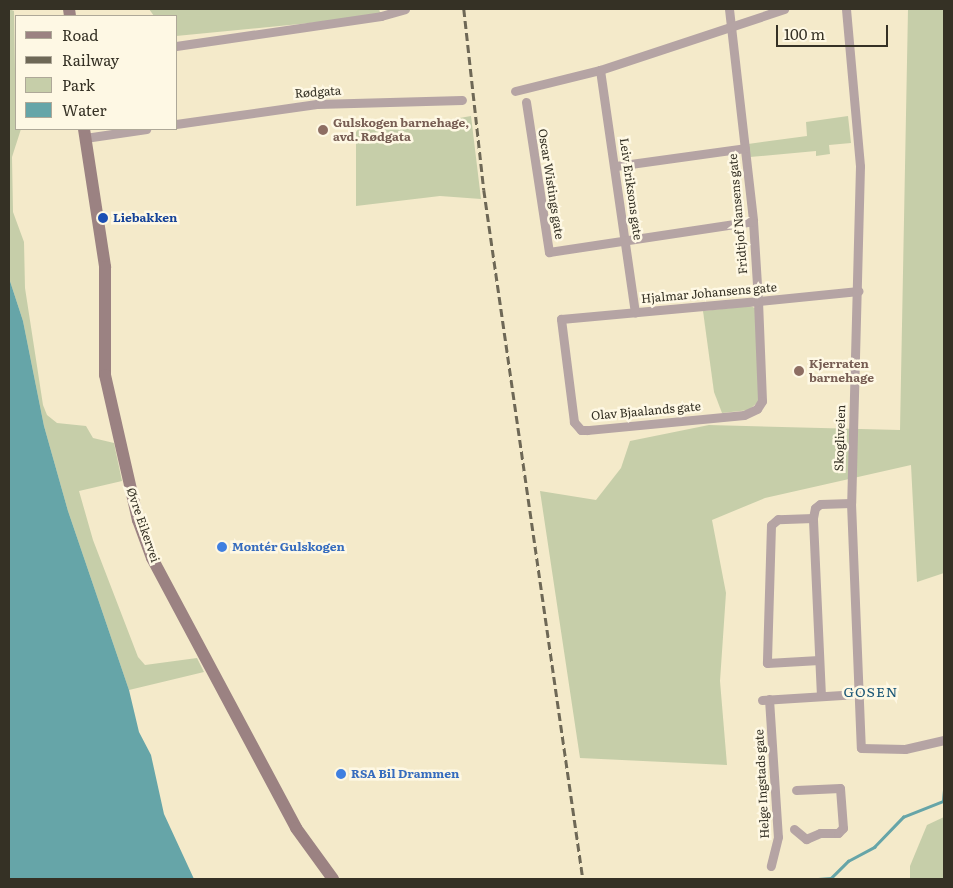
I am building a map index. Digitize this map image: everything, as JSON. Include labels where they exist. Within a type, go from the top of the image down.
[{"type":"main road","name":"Øvre Eikervei","points":[[84,134],[105,267],[105,375],[138,520],[152,558],[296,828],[333,879]]},
{"type":"street","points":[[178,46],[381,16],[406,9]]},
{"type":"street","name":"Fridtjof Nansens gate","points":[[730,9],[753,221],[762,401]]},
{"type":"street","points":[[515,90],[600,70],[784,9]]},
{"type":"street","name":"Skogliveien","points":[[846,9],[860,166],[859,291],[851,503],[861,748],[905,749],[944,740]]},
{"type":"street","name":"Leiv Eriksons gate","points":[[600,70],[616,166],[635,312]]},
{"type":"street","name":"Rødgata","points":[[178,124],[315,104],[462,100]]},
{"type":"street","name":"Oscar Wistings gate","points":[[526,102],[549,252],[626,241]]},
{"type":"street","points":[[84,134],[134,130]]},
{"type":"street","points":[[616,166],[745,148]]},
{"type":"street","points":[[626,241],[753,221]]},
{"type":"street","name":"Hjalmar Johansens gate","points":[[561,319],[859,291]]},
{"type":"street","name":"Olav Bjaalands gate","points":[[561,319],[574,422],[581,430],[744,415],[757,409],[762,401]]},
{"type":"street","points":[[851,503],[820,504],[815,508],[812,518],[821,696],[858,694]]},
{"type":"street","points":[[812,518],[778,519],[769,531],[767,663],[819,660]]},
{"type":"street","name":"Helge Ingstads gate","points":[[771,866],[778,837],[765,700],[821,696]]},
{"type":"street","points":[[794,829],[806,839],[820,834],[838,833],[843,828],[840,788],[796,790]]},
{"type":"green space","points":[[9,9],[14,11],[15,130],[21,130],[12,157],[13,212],[24,242],[25,288],[43,405],[47,415],[57,423],[86,426],[93,438],[114,443],[122,481],[79,491],[93,540],[138,657],[145,665],[197,658],[204,672],[129,690],[68,511],[44,426],[23,321],[9,278]]},
{"type":"green space","points":[[149,9],[379,9],[381,16],[178,36],[178,15],[153,15]]},
{"type":"green space","points":[[908,9],[944,9],[944,573],[917,582],[911,465],[765,498],[712,520],[726,593],[720,681],[727,765],[580,758],[540,491],[596,500],[621,468],[630,441],[709,425],[900,430]]},
{"type":"green space","points":[[471,116],[481,199],[440,196],[356,206],[356,132],[361,126],[431,123]]},
{"type":"green space","points":[[848,116],[851,143],[829,145],[830,154],[816,156],[816,151],[750,157],[748,144],[807,136],[806,122]]},
{"type":"green space","points":[[750,306],[755,308],[759,401],[749,410],[722,413],[714,392],[703,311]]},
{"type":"green space","points":[[944,817],[944,879],[910,879],[910,866],[927,825]]},
{"type":"water","points":[[9,278],[23,321],[44,426],[68,511],[129,690],[139,732],[151,755],[164,814],[194,879],[9,879]]},
{"type":"waterway","points":[[818,879],[831,878],[848,861],[874,847],[903,817],[943,801],[944,789]]},
{"type":"railway","points":[[464,9],[484,190],[583,879]]},
{"type":"place","name":"Gulskogen barnehage, avd. Rødgata","points":[[323,130]]},
{"type":"place","name":"Liebakken","points":[[103,218]]},
{"type":"place","name":"Kjerraten barnehage","points":[[799,371]]},
{"type":"place","name":"Montér Gulskogen","points":[[222,547]]},
{"type":"place","name":"RSA Bil Drammen","points":[[341,774]]},
{"type":"district","name":"GOSEN","points":[[871,691]]}]
